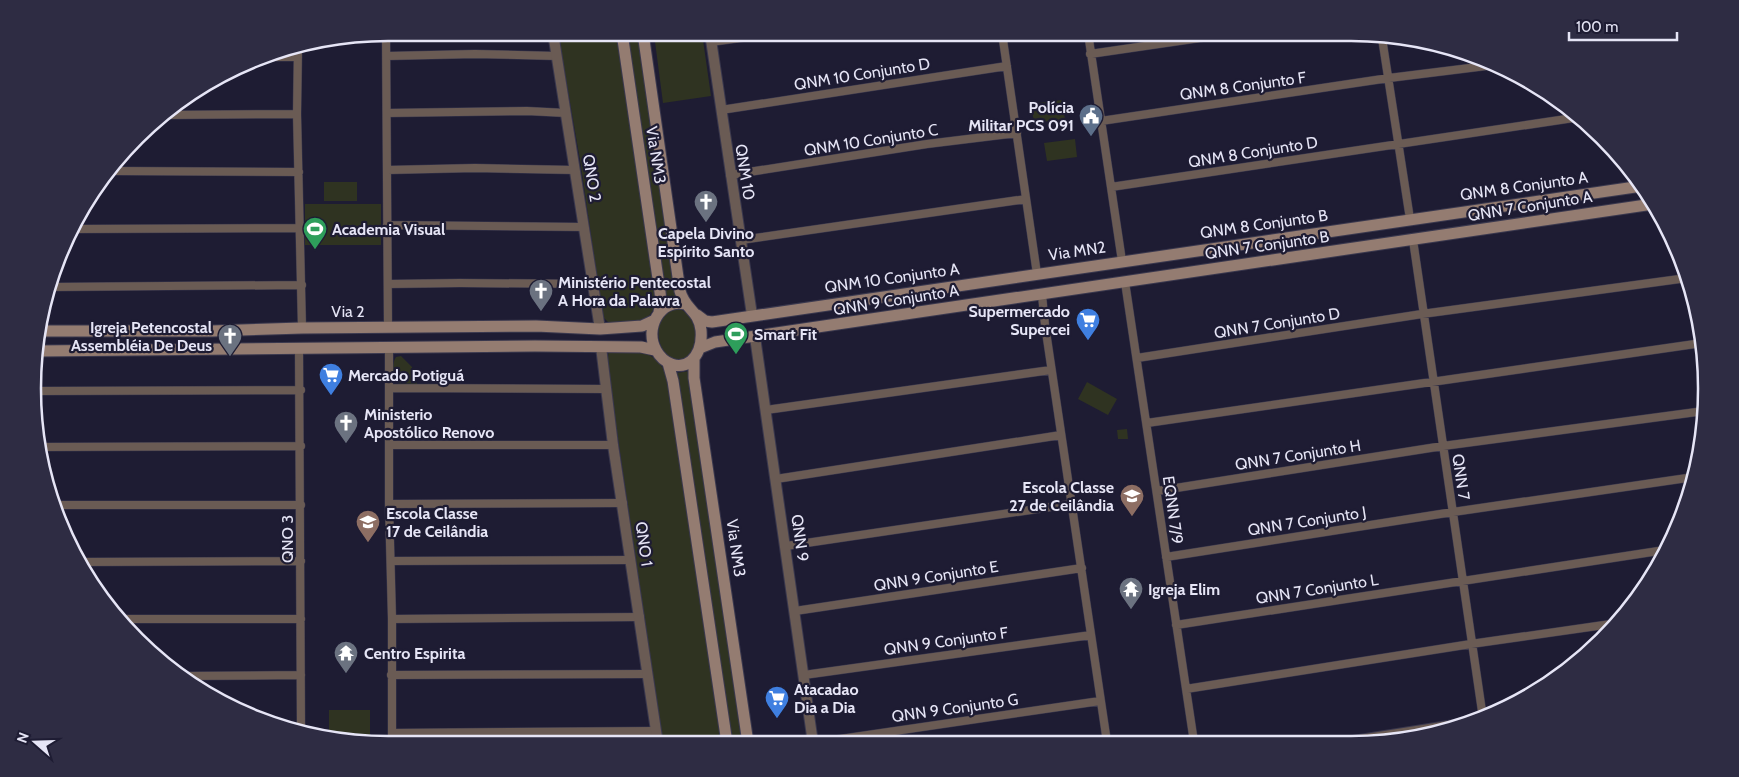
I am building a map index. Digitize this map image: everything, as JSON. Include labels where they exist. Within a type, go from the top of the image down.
[{"type":"main road","name":"Via NM3","points":[[623,41],[660,292],[661,302],[657,316]]},
{"type":"main road","name":"Via NM3","points":[[644,41],[680,291],[685,304]]},
{"type":"main road","name":"QNM 8 Conjunto A","points":[[1410,219],[1598,191],[1634,189]]},
{"type":"main road","points":[[1629,207],[1621,203],[1620,199],[1625,192],[1635,190]]},
{"type":"main road","points":[[1512,225],[1547,214],[1604,206],[1608,197],[1606,193],[1598,191]]},
{"type":"main road","name":"QNN 7 Conjunto A","points":[[1413,240],[1645,205]]},
{"type":"main road","name":"QNM 8 Conjunto B","points":[[1122,261],[1410,219]]},
{"type":"main road","points":[[1221,268],[1215,266],[1211,259],[1216,252],[1267,245],[1298,236]]},
{"type":"main road","name":"QNN 7 Conjunto B","points":[[1128,281],[1413,240]]},
{"type":"main road","points":[[1042,295],[1128,281],[1154,273],[1197,265],[1199,257],[1191,251]]},
{"type":"main road","name":"Via MN2","points":[[1037,274],[1122,261]]},
{"type":"main road","points":[[968,305],[962,302],[964,291],[1014,283],[1050,272]]},
{"type":"main road","name":"QNM 10 Conjunto A","points":[[752,315],[1037,274]]},
{"type":"main road","points":[[852,323],[883,312],[949,301],[949,292],[936,288]]},
{"type":"main road","name":"QNN 9 Conjunto A","points":[[754,337],[1042,295]]},
{"type":"main road","points":[[655,350],[652,335],[657,316],[666,306],[672,303],[685,304],[704,321],[712,322],[752,315]]},
{"type":"main road","points":[[668,363],[682,366],[694,358],[700,348],[700,329],[697,315]]},
{"type":"main road","name":"Via 2","points":[[46,331],[212,331],[302,328],[536,326],[600,329],[642,326],[657,316]]},
{"type":"main road","points":[[535,346],[541,341],[542,333],[536,326]]},
{"type":"main road","points":[[559,326],[554,340],[559,346]]},
{"type":"main road","points":[[189,349],[194,344],[195,334],[191,330]]},
{"type":"main road","points":[[211,348],[207,341],[212,331]]},
{"type":"main road","points":[[700,348],[715,342],[754,337]]},
{"type":"main road","points":[[43,351],[211,348],[388,349],[535,346],[641,347],[655,350],[668,363],[675,390],[726,736]]},
{"type":"main road","name":"Via NM3","points":[[694,358],[694,378],[747,736]]},
{"type":"street","points":[[386,41],[388,328]]},
{"type":"street","name":"QNO 2","points":[[554,41],[600,329]]},
{"type":"street","name":"QNM 10","points":[[712,41],[752,315]]},
{"type":"street","points":[[1003,41],[1037,274]]},
{"type":"street","points":[[1089,41],[1122,261]]},
{"type":"street","points":[[1090,54],[1175,41]]},
{"type":"street","points":[[1383,43],[1410,219]]},
{"type":"street","points":[[298,53],[297,114],[302,328]]},
{"type":"street","points":[[386,56],[475,54],[557,56]]},
{"type":"street","points":[[286,57],[298,57]]},
{"type":"street","name":"QNM 10 Conjunto D","points":[[721,110],[1007,66]]},
{"type":"street","name":"QNM 8 Conjunto F","points":[[1101,121],[1389,78],[1480,67]]},
{"type":"street","points":[[387,113],[527,111],[566,113]]},
{"type":"street","points":[[176,114],[297,114]]},
{"type":"street","name":"QNM 8 Conjunto D","points":[[1111,187],[1569,119]]},
{"type":"street","name":"QNM 10 Conjunto C","points":[[730,176],[927,144],[1017,133]]},
{"type":"street","points":[[387,170],[476,168],[575,170]]},
{"type":"street","points":[[117,172],[298,172]]},
{"type":"street","points":[[741,240],[1026,199]]},
{"type":"street","points":[[387,225],[584,227]]},
{"type":"street","points":[[80,229],[300,228]]},
{"type":"street","name":"QNN 7","points":[[1413,240],[1422,314],[1482,710]]},
{"type":"street","name":"QNN 7 Conjunto D","points":[[1137,358],[1422,314],[1680,279]]},
{"type":"street","name":"EQNN 7/9","points":[[1128,281],[1137,358],[1193,736]]},
{"type":"street","points":[[388,284],[593,284]]},
{"type":"street","points":[[57,287],[302,285]]},
{"type":"street","points":[[1042,295],[1051,370],[1106,736]]},
{"type":"street","name":"QNN 9","points":[[754,337],[813,736]]},
{"type":"street","points":[[1147,423],[1695,344]]},
{"type":"street","name":"QNO 1","points":[[601,348],[613,445],[657,736]]},
{"type":"street","name":"QNO 3","points":[[299,349],[301,390],[302,725]]},
{"type":"street","points":[[388,349],[392,733],[656,731]]},
{"type":"street","points":[[766,410],[1051,370]]},
{"type":"street","points":[[389,388],[606,389]]},
{"type":"street","points":[[41,391],[301,390]]},
{"type":"street","name":"QNN 7 Conjunto H","points":[[1157,491],[1443,446],[1697,412]]},
{"type":"street","points":[[776,479],[1061,436]]},
{"type":"street","points":[[389,446],[613,445]]},
{"type":"street","points":[[47,448],[301,446]]},
{"type":"street","name":"QNN 7 Conjunto J","points":[[1166,557],[1452,512],[1686,478]]},
{"type":"street","points":[[389,504],[623,503]]},
{"type":"street","points":[[786,546],[1071,504]]},
{"type":"street","points":[[62,505],[301,505]]},
{"type":"street","name":"QNN 7 Conjunto L","points":[[1176,625],[1657,551]]},
{"type":"street","points":[[391,562],[631,560]]},
{"type":"street","points":[[88,562],[301,561]]},
{"type":"street","name":"QNN 9 Conjunto E","points":[[795,611],[1082,568]]},
{"type":"street","points":[[392,619],[640,617]]},
{"type":"street","points":[[129,619],[301,619]]},
{"type":"street","points":[[1186,690],[1471,644],[1605,625]]},
{"type":"street","name":"QNN 9 Conjunto F","points":[[804,675],[1091,635]]},
{"type":"street","points":[[391,675],[648,674]]},
{"type":"street","points":[[194,676],[301,675]]},
{"type":"street","name":"QNN 9 Conjunto G","points":[[862,736],[1100,701]]},
{"type":"green space","points":[[559,41],[619,41],[657,300],[650,315],[644,319],[632,322],[608,322],[603,317],[580,160]]},
{"type":"green space","points":[[627,41],[639,41],[678,297],[665,299]]},
{"type":"green space","points":[[655,41],[703,41],[711,96],[663,103]]},
{"type":"green space","points":[[1062,100],[1065,119],[1034,123],[1031,104]]},
{"type":"green space","points":[[1075,139],[1077,157],[1047,161],[1044,143]]},
{"type":"green space","points":[[324,182],[357,182],[357,201],[324,201]]},
{"type":"green space","points":[[305,204],[381,204],[381,245],[305,245]]},
{"type":"green space","points":[[678,308],[692,320],[697,339],[694,351],[685,360],[674,361],[662,349],[658,332],[662,315]]},
{"type":"green space","points":[[609,349],[638,351],[659,362],[669,380],[722,736],[662,736],[607,364]]},
{"type":"green space","points":[[401,356],[412,367],[417,384],[396,383],[393,373],[394,360],[396,357]]},
{"type":"green space","points":[[689,371],[743,736],[730,736],[677,373]]},
{"type":"green space","points":[[1087,382],[1117,399],[1108,415],[1078,399]]},
{"type":"green space","points":[[1127,429],[1128,439],[1118,439],[1117,430]]},
{"type":"green space","points":[[329,710],[370,710],[370,735],[329,730]]},
{"type":"place","name":"Polícia Militar PCS 091","points":[[1091,137]]},
{"type":"place","name":"Capela Divino Espírito Santo","points":[[706,223]]},
{"type":"place","name":"Academia Visual","points":[[315,250]]},
{"type":"place","name":"Ministério Pentecostal A Hora da Palavra","points":[[541,312]]},
{"type":"place","name":"Supermercado Supercei","points":[[1088,341]]},
{"type":"place","name":"Smart Fit","points":[[736,355]]},
{"type":"place","name":"Igreja Petencostal Assembléia De Deus","points":[[230,357]]},
{"type":"place","name":"Mercado Potiguá","points":[[331,396]]},
{"type":"place","name":"Ministerio Apostólico Renovo","points":[[346,444]]},
{"type":"place","name":"Escola Classe 27 de Ceilândia","points":[[1132,517]]},
{"type":"place","name":"Escola Classe 17 de Ceilândia","points":[[368,543]]},
{"type":"place","name":"Igreja Elim","points":[[1131,610]]},
{"type":"place","name":"Centro Espirita","points":[[346,674]]},
{"type":"place","name":"Atacadao Dia a Dia","points":[[777,719]]}]
